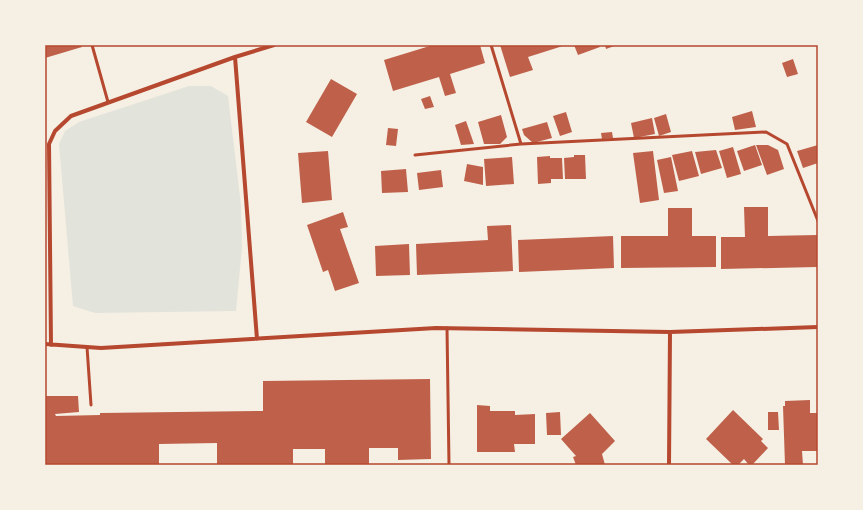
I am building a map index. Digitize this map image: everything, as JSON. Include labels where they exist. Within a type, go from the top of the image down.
[{"type":"street","points":[[51,345],[49,144],[55,131],[71,116],[235,57],[274,45]]},
{"type":"street","points":[[235,57],[257,339]]},
{"type":"street","points":[[45,344],[101,348],[447,328],[670,332],[818,327]]},
{"type":"street","points":[[669,465],[670,332]]},
{"type":"lane","points":[[92,45],[108,102]]},
{"type":"lane","points":[[491,45],[522,144]]},
{"type":"lane","points":[[415,155],[522,144],[766,132],[787,144],[818,222]]},
{"type":"lane","points":[[447,328],[450,465]]},
{"type":"lane","points":[[87,347],[91,405]]},
{"type":"shaded area","points":[[189,86],[211,86],[228,96],[241,205],[242,247],[236,311],[95,313],[73,306],[59,144],[65,131],[79,122]]},
{"type":"building","points":[[45,45],[81,45],[82,47],[45,58]]},
{"type":"building","points":[[433,45],[480,45],[485,63],[450,74],[456,93],[445,96],[439,77],[393,91],[384,60]]},
{"type":"building","points":[[500,45],[566,45],[528,57],[533,70],[510,77]]},
{"type":"building","points":[[574,45],[599,45],[600,47],[578,55]]},
{"type":"building","points":[[605,45],[617,45],[606,49]]},
{"type":"building","points":[[793,59],[798,74],[787,77],[782,63]]},
{"type":"building","points":[[331,79],[357,94],[332,137],[306,122]]},
{"type":"building","points":[[430,96],[434,107],[425,109],[421,99]]},
{"type":"building","points":[[752,111],[756,127],[735,130],[732,117]]},
{"type":"building","points":[[566,112],[572,132],[560,136],[553,116]]},
{"type":"building","points":[[666,114],[671,132],[659,136],[654,118]]},
{"type":"building","points":[[501,115],[507,137],[500,144],[484,144],[478,122]]},
{"type":"building","points":[[652,118],[655,134],[634,138],[631,123]]},
{"type":"building","points":[[466,121],[474,144],[461,145],[455,125]]},
{"type":"building","points":[[547,122],[552,138],[533,143],[524,135],[522,129]]},
{"type":"building","points":[[388,128],[398,129],[396,146],[386,145]]},
{"type":"building","points":[[612,132],[613,138],[602,139],[601,133]]},
{"type":"building","points":[[755,145],[762,165],[744,171],[737,151]]},
{"type":"building","points":[[756,145],[768,145],[778,150],[784,169],[767,175]]},
{"type":"building","points":[[818,145],[818,163],[803,168],[797,151]]},
{"type":"building","points":[[733,147],[741,174],[727,178],[719,151]]},
{"type":"building","points":[[716,150],[722,168],[701,174],[695,152]]},
{"type":"building","points":[[328,151],[332,200],[302,203],[298,153]]},
{"type":"building","points":[[653,151],[659,200],[640,203],[633,153]]},
{"type":"building","points":[[692,151],[699,176],[679,181],[672,155]]},
{"type":"building","points":[[574,155],[585,155],[586,179],[565,179],[564,158],[574,157]]},
{"type":"building","points":[[550,156],[550,158],[562,158],[563,179],[551,179],[551,183],[538,184],[537,157]]},
{"type":"building","points":[[512,157],[514,184],[486,186],[484,159]]},
{"type":"building","points":[[671,157],[678,191],[664,193],[657,160]]},
{"type":"building","points":[[467,164],[483,167],[483,185],[464,181]]},
{"type":"building","points":[[406,169],[408,192],[382,193],[381,171]]},
{"type":"building","points":[[441,170],[443,187],[419,190],[417,173]]},
{"type":"building","points":[[744,207],[768,207],[768,236],[817,235],[818,266],[721,269],[721,237],[745,237]]},
{"type":"building","points":[[668,208],[692,208],[692,236],[716,236],[716,267],[621,268],[621,236],[668,236]]},
{"type":"building","points":[[343,212],[348,227],[340,229],[359,283],[335,291],[328,270],[323,272],[307,225]]},
{"type":"building","points":[[511,225],[513,271],[417,275],[416,244],[488,240],[487,226]]},
{"type":"building","points":[[613,236],[614,268],[519,272],[518,240]]},
{"type":"building","points":[[409,244],[410,275],[376,276],[375,246]]},
{"type":"building","points":[[430,379],[431,459],[398,460],[398,448],[369,448],[369,465],[325,465],[325,449],[293,449],[293,465],[217,465],[217,443],[159,444],[159,465],[45,465],[45,396],[78,396],[79,412],[55,414],[56,416],[100,415],[100,413],[263,411],[263,381]]},
{"type":"building","points":[[810,400],[810,413],[818,413],[818,451],[802,451],[803,465],[785,465],[783,406],[785,406],[785,401]]},
{"type":"building","points":[[477,405],[490,406],[490,411],[515,411],[515,415],[535,414],[535,444],[514,444],[515,452],[477,452]]},
{"type":"building","points":[[733,410],[763,439],[761,441],[768,448],[752,465],[749,465],[744,459],[738,465],[733,465],[706,439]]},
{"type":"building","points":[[560,412],[561,435],[547,435],[546,413]]},
{"type":"building","points":[[768,412],[778,412],[779,430],[768,430]]},
{"type":"building","points":[[590,413],[615,441],[602,454],[605,465],[576,465],[573,457],[576,456],[561,439]]}]
